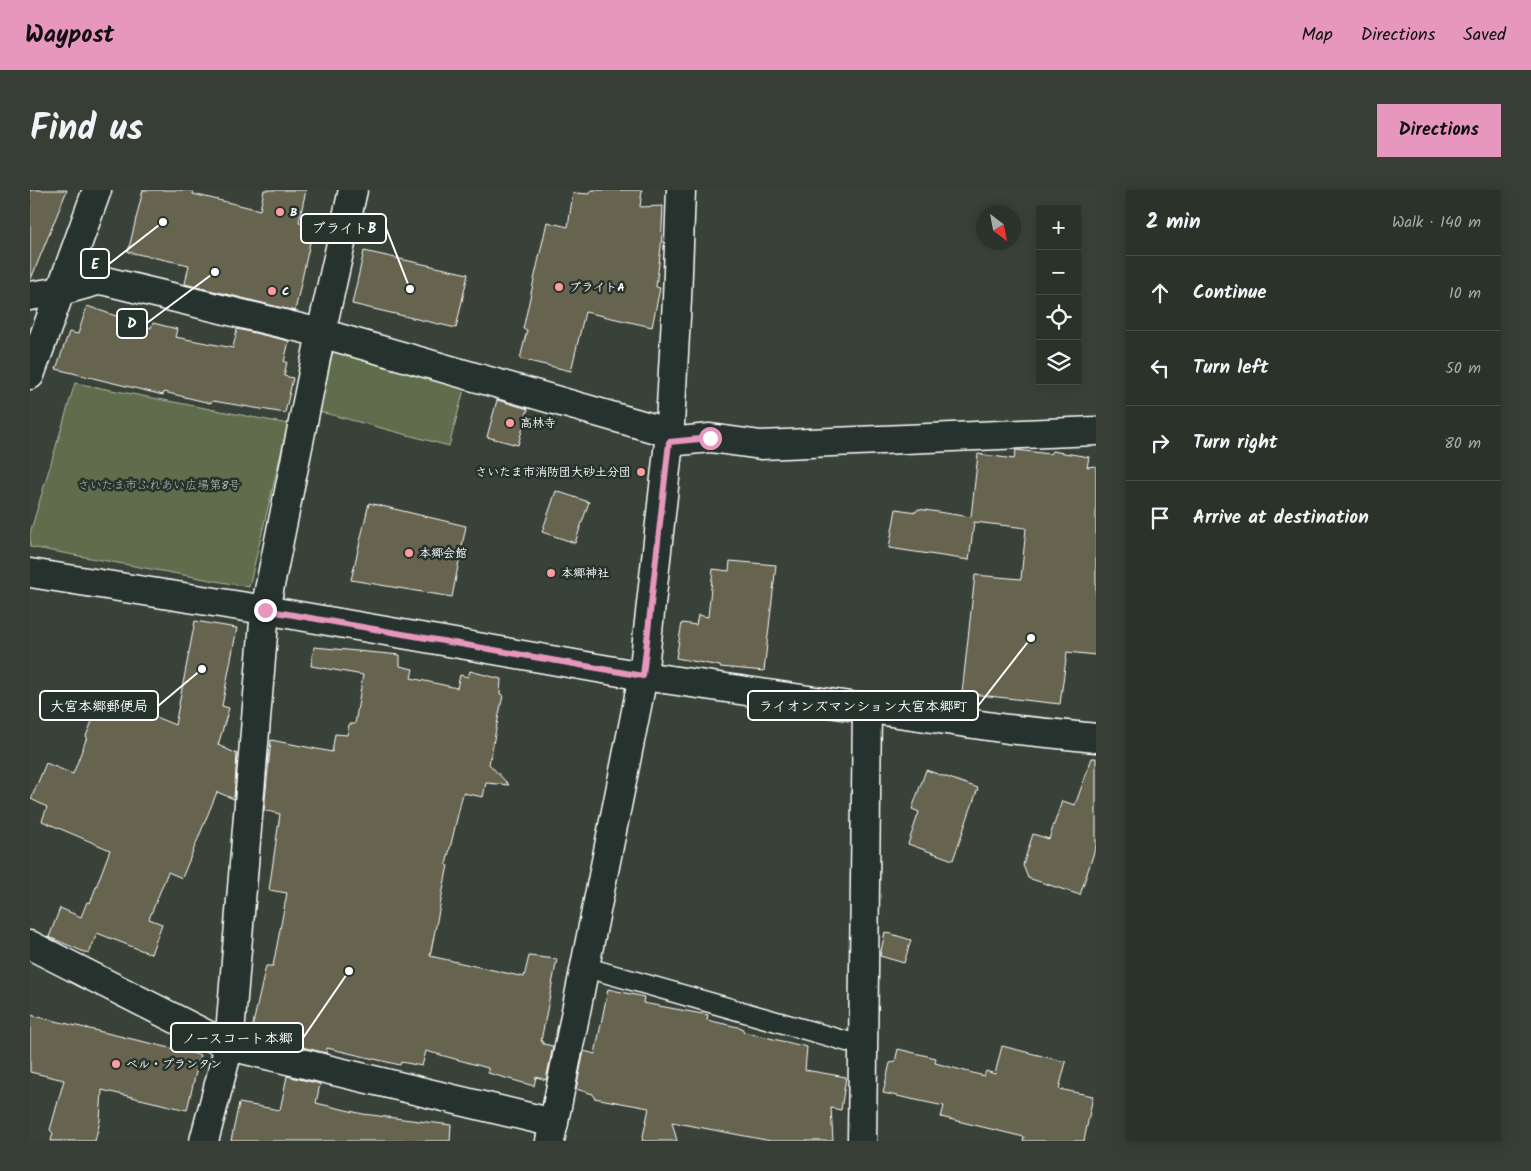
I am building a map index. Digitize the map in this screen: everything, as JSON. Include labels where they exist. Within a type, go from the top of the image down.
[{"type":"street","points":[[30,375],[97,190]]},
{"type":"street","points":[[204,1141],[229,1046],[265,610],[321,332],[353,190]]},
{"type":"street","points":[[30,945],[229,1046],[552,1132],[643,676],[669,437],[678,290],[681,190]]},
{"type":"street","points":[[30,296],[61,291],[101,280],[321,332],[669,437],[710,438],[760,445],[1096,431]]},
{"type":"street","points":[[30,572],[265,610],[643,676],[1008,729],[1096,738]]},
{"type":"street","points":[[862,1141],[867,708]]},
{"type":"lane","points":[[585,968],[863,1046]]},
{"type":"green space","points":[[333,351],[465,386],[449,446],[317,411]]},
{"type":"green space","name":"さいたま市ふれあい広場第8号","points":[[75,383],[288,424],[249,587],[30,547],[30,533]]},
{"type":"building","points":[[30,190],[67,190],[31,279],[30,278]]},
{"type":"building","points":[[143,190],[194,190],[193,194],[260,210],[264,190],[306,190],[299,222],[314,224],[295,311],[185,284],[189,265],[128,252]]},
{"type":"building","points":[[591,190],[642,190],[640,207],[663,206],[661,247],[656,287],[660,288],[652,327],[585,312],[571,371],[520,359],[527,330],[523,329],[547,222],[568,227],[573,193],[590,194]]},
{"type":"building","points":[[364,251],[468,274],[456,328],[352,304]]},
{"type":"building","points":[[87,306],[151,328],[153,323],[177,329],[175,337],[233,348],[237,329],[289,341],[284,362],[287,362],[284,376],[293,378],[285,413],[213,401],[210,403],[164,392],[163,395],[56,369],[69,332],[78,334]]},
{"type":"building","points":[[497,400],[528,409],[518,445],[487,437]]},
{"type":"building","points":[[1016,450],[1050,454],[1052,451],[1089,457],[1087,467],[1096,466],[1096,655],[1067,652],[1060,704],[962,693],[975,575],[1021,579],[1026,528],[974,522],[969,560],[889,548],[896,509],[916,512],[918,509],[971,517],[978,454],[1014,459]]},
{"type":"building","points":[[556,491],[589,502],[575,543],[542,532]]},
{"type":"building","name":"本郷会館","points":[[369,503],[466,526],[452,597],[351,580]]},
{"type":"building","points":[[730,561],[776,565],[764,671],[720,667],[676,658],[682,623],[696,625],[698,615],[708,617],[713,569],[729,571]]},
{"type":"building","points":[[195,621],[237,628],[222,706],[229,708],[218,745],[237,754],[234,799],[217,792],[182,878],[168,872],[149,919],[162,924],[151,954],[97,933],[89,954],[49,937],[60,908],[81,917],[87,902],[90,903],[110,850],[42,821],[47,807],[31,799],[46,763],[73,774],[102,697],[108,700],[109,698],[175,725]]},
{"type":"building","points":[[314,647],[400,655],[400,666],[413,669],[411,678],[457,688],[460,675],[468,677],[470,671],[501,679],[500,694],[503,695],[489,764],[509,785],[486,783],[483,797],[463,793],[446,865],[448,865],[430,956],[524,977],[529,956],[557,959],[541,1041],[543,1044],[553,1046],[546,1080],[536,1077],[534,1086],[488,1073],[488,1068],[426,1051],[422,1066],[401,1062],[400,1065],[327,1048],[326,1053],[294,1045],[294,1042],[251,1033],[266,966],[273,966],[287,893],[269,890],[280,814],[264,810],[271,740],[332,752],[335,734],[347,735],[349,724],[355,724],[363,675],[311,666]]},
{"type":"building","points":[[1092,758],[1096,758],[1096,846],[1080,895],[1028,878],[1023,865],[1033,834],[1049,839],[1062,801],[1075,805]]},
{"type":"building","points":[[926,770],[978,788],[953,860],[908,844],[919,812],[912,809]]},
{"type":"building","points":[[885,932],[911,940],[904,963],[880,956]]},
{"type":"building","points":[[608,989],[644,997],[643,1003],[708,1015],[707,1020],[742,1028],[744,1032],[807,1047],[805,1070],[846,1077],[841,1110],[831,1108],[833,1141],[771,1141],[672,1122],[677,1141],[642,1141],[649,1108],[594,1098],[593,1094],[576,1089],[584,1051],[595,1054]]},
{"type":"building","name":"ベル・プランタン","points":[[30,1015],[200,1055],[187,1110],[102,1090],[100,1121],[95,1141],[51,1141],[53,1133],[50,1130],[64,1080],[30,1072]]},
{"type":"building","points":[[1002,1046],[1066,1062],[1059,1089],[1093,1096],[1084,1141],[1023,1141],[1024,1137],[941,1117],[944,1106],[883,1093],[890,1063],[895,1062],[898,1049],[936,1058],[935,1063],[984,1076],[986,1071],[995,1074]]},
{"type":"building","points":[[287,1076],[320,1084],[316,1103],[363,1114],[451,1125],[450,1141],[231,1141],[239,1103],[280,1110]]},
{"type":"place","name":"B","points":[[280,212]]},
{"type":"place","name":"E","points":[[163,222]]},
{"type":"place","name":"D","points":[[215,272]]},
{"type":"place","name":"ブライトA","points":[[559,287]]},
{"type":"place","name":"ブライトB","points":[[410,289]]},
{"type":"place","name":"C","points":[[272,291]]},
{"type":"place","name":"高林寺","points":[[510,423]]},
{"type":"place","name":"さいたま市消防団大砂土分団","points":[[641,472]]},
{"type":"place","name":"本郷会館","points":[[409,553]]},
{"type":"place","name":"本郷神社","points":[[551,573]]},
{"type":"place","name":"ライオンズマンション大宮本郷町","points":[[1031,638]]},
{"type":"place","name":"大宮本郷郵便局","points":[[202,669]]},
{"type":"place","name":"ノースコート本郷","points":[[349,971]]},
{"type":"place","name":"ベル・プランタン","points":[[116,1064]]},
{"type":"route","points":[[265,610],[643,676],[669,442],[710,438]]}]
